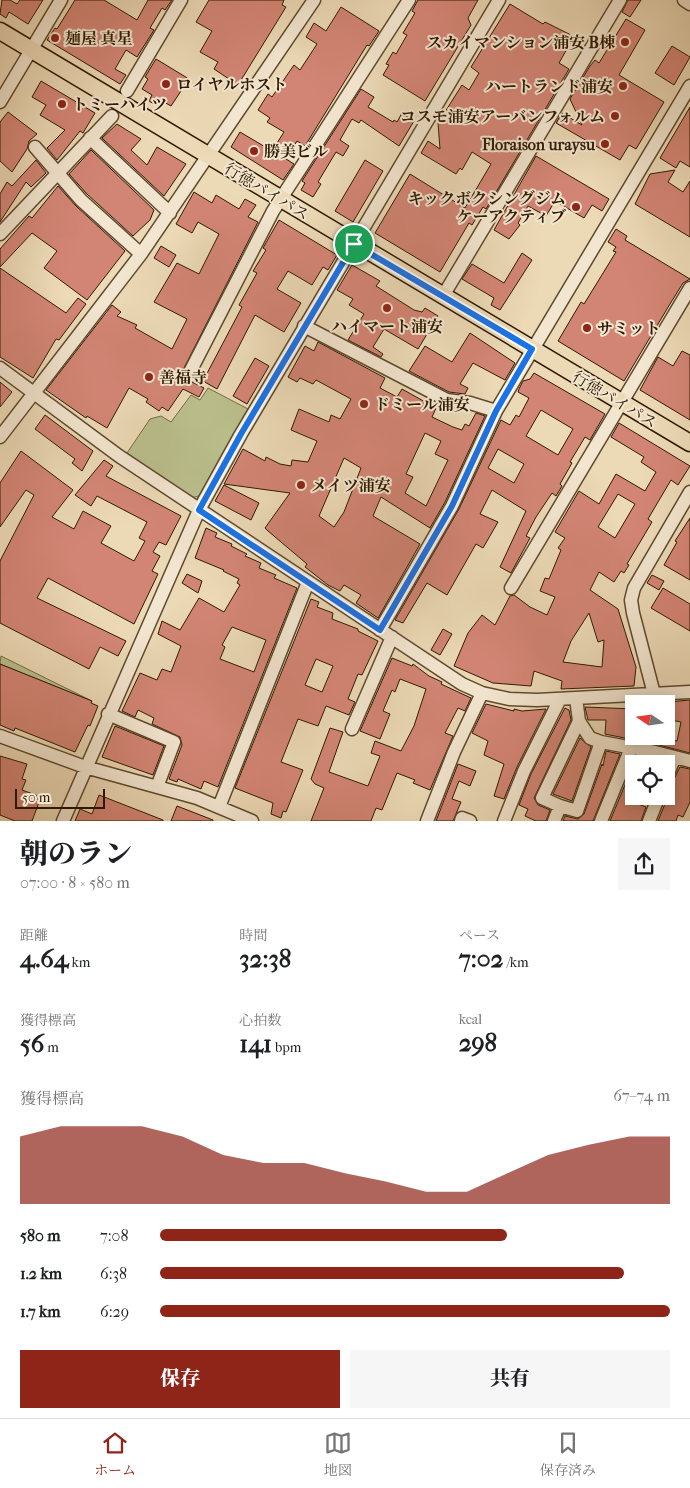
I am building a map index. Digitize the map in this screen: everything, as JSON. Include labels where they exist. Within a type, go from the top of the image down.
[{"type":"main road","name":"行徳バイパス","points":[[0,30],[690,444]]},
{"type":"street","points":[[0,102],[61,0]]},
{"type":"street","points":[[127,91],[181,0]]},
{"type":"street","points":[[0,437],[4,423],[34,391],[140,254],[314,0]]},
{"type":"street","points":[[191,370],[281,199],[409,0]]},
{"type":"street","points":[[63,820],[199,510],[304,326],[499,0]]},
{"type":"street","points":[[443,296],[620,0]]},
{"type":"street","points":[[684,0],[690,4]]},
{"type":"street","points":[[380,630],[452,506],[496,411],[690,86]]},
{"type":"street","points":[[0,234],[112,116]]},
{"type":"street","points":[[90,138],[170,212]]},
{"type":"street","points":[[34,147],[81,200],[140,254]]},
{"type":"street","points":[[511,588],[690,288]]},
{"type":"street","points":[[304,326],[447,400],[470,403],[496,411]]},
{"type":"street","points":[[0,368],[34,391],[119,456],[462,684],[482,693],[509,699],[560,699],[690,692]]},
{"type":"street","points":[[654,694],[632,613],[634,588],[690,492]]},
{"type":"street","points":[[219,807],[308,582]]},
{"type":"street","points":[[352,729],[392,637]]},
{"type":"street","points":[[427,820],[454,752],[482,693]]},
{"type":"street","points":[[576,698],[579,720],[590,738],[665,755]]},
{"type":"street","points":[[504,820],[524,771],[560,699]]},
{"type":"street","points":[[108,714],[174,742],[157,787]]},
{"type":"street","points":[[579,720],[542,798],[577,811],[601,742]]},
{"type":"street","points":[[0,736],[85,767],[157,787],[252,820]]},
{"type":"street","points":[[601,820],[631,748]]},
{"type":"street","points":[[675,757],[690,761]]},
{"type":"street","points":[[648,820],[655,805]]},
{"type":"street","points":[[554,820],[560,806]]},
{"type":"street","points":[[461,820],[462,818],[470,820]]},
{"type":"green space","points":[[208,388],[248,409],[199,496],[191,498],[127,453],[150,419],[161,416],[171,422],[191,395],[200,400]]},
{"type":"green space","points":[[1,656],[92,701],[0,664]]},
{"type":"building","points":[[2,0],[10,0],[17,4],[20,0],[43,0],[28,24],[9,12],[6,18],[0,14]]},
{"type":"building","points":[[75,0],[104,0],[137,20],[148,0],[172,0],[165,10],[162,8],[150,28],[154,30],[137,57],[126,50],[115,69],[126,75],[120,84],[47,40],[55,28],[57,29]]},
{"type":"building","points":[[209,0],[284,0],[282,5],[286,7],[238,85],[214,69],[218,62],[200,52],[212,31],[196,22]]},
{"type":"building","points":[[418,0],[478,0],[468,18],[471,25],[425,101],[383,75],[389,65],[386,64],[393,52],[396,54],[407,35],[403,33],[415,13],[412,11]]},
{"type":"building","points":[[628,0],[641,0],[630,17],[622,12]]},
{"type":"building","points":[[510,4],[543,24],[545,22],[571,35],[568,40],[571,42],[559,63],[569,69],[486,209],[483,207],[472,225],[469,223],[440,272],[375,233],[410,174],[465,208],[491,164],[472,152],[462,170],[460,168],[456,174],[421,153],[428,141],[440,149],[438,123],[462,85],[469,90],[479,73],[471,67]]},
{"type":"building","points":[[341,7],[379,31],[369,46],[367,45],[305,146],[297,141],[286,159],[294,164],[283,180],[231,147],[240,132],[272,151],[284,132],[267,122],[270,118],[258,110],[268,94],[272,97],[294,65],[300,70],[317,44],[306,37],[314,23],[326,31]]},
{"type":"building","points":[[626,19],[645,30],[619,75],[664,102],[636,149],[629,145],[620,160],[556,123],[562,113],[582,125],[570,99],[590,66],[595,60],[599,63]]},
{"type":"building","points":[[672,46],[690,57],[674,85],[655,73]]},
{"type":"building","name":"ロイヤルホスト","points":[[156,59],[189,79],[171,106],[162,101],[159,107],[149,101],[152,95],[142,89],[148,79],[145,77]]},
{"type":"building","name":"トミーハイツ","points":[[41,81],[95,113],[83,133],[80,131],[57,160],[47,148],[65,130],[40,115],[46,105],[32,97]]},
{"type":"building","points":[[361,89],[374,97],[368,107],[393,122],[394,120],[397,122],[402,113],[414,121],[399,146],[361,120],[359,123],[352,119],[340,140],[349,146],[343,156],[336,152],[318,182],[321,184],[313,197],[301,190],[305,183],[302,181]]},
{"type":"building","points":[[690,107],[690,167],[680,161],[676,168],[660,158]]},
{"type":"building","points":[[8,112],[37,134],[29,141],[27,149],[12,172],[0,161],[0,122]]},
{"type":"building","points":[[117,124],[141,139],[131,150],[147,165],[157,147],[186,164],[164,196],[102,138]]},
{"type":"building","points":[[91,150],[154,210],[150,220],[133,236],[87,194],[69,174]]},
{"type":"building","points":[[536,156],[609,199],[602,211],[592,205],[584,218],[555,201],[546,216],[528,206],[518,223],[520,225],[509,239],[494,230]]},
{"type":"building","points":[[36,160],[46,173],[31,187],[26,182],[0,222],[0,194],[7,182],[12,186]]},
{"type":"building","points":[[365,160],[383,171],[353,222],[335,211]]},
{"type":"building","points":[[675,170],[668,182],[683,192],[690,181],[690,237],[635,204],[650,174]]},
{"type":"building","points":[[58,186],[76,206],[125,251],[87,300],[44,268],[57,251],[32,233],[0,267],[0,249],[29,216],[32,218]]},
{"type":"building","points":[[194,192],[212,203],[216,195],[239,209],[245,199],[256,205],[248,217],[258,222],[180,376],[204,388],[199,397],[183,389],[168,411],[162,407],[159,411],[146,402],[148,399],[129,388],[107,428],[87,416],[86,418],[46,390],[112,305],[121,312],[117,316],[137,325],[135,328],[172,349],[187,319],[154,302],[177,263],[199,274],[219,234],[198,222],[192,233],[176,224]]},
{"type":"building","points":[[279,220],[337,255],[328,270],[323,267],[312,285],[288,271],[277,289],[301,303],[284,332],[255,315],[217,389],[203,381],[242,307],[239,305],[257,273],[253,271],[266,250],[263,248]]},
{"type":"building","points":[[616,229],[627,236],[625,240],[690,279],[683,283],[624,381],[558,341],[581,302],[584,304],[616,252],[613,251],[616,247],[608,242]]},
{"type":"building","points":[[161,246],[176,255],[169,267],[154,258]]},
{"type":"building","points":[[522,253],[532,260],[500,310],[491,305],[494,298],[462,279],[472,264],[504,283]]},
{"type":"building","name":"ハイマート浦安","points":[[352,265],[380,281],[376,286],[414,310],[422,312],[425,308],[438,316],[418,349],[384,329],[373,347],[383,354],[381,357],[348,340],[364,314],[349,305],[353,299],[337,290]]},
{"type":"building","points":[[0,268],[66,313],[78,298],[86,304],[59,340],[56,339],[33,378],[0,357]]},
{"type":"building","points":[[470,333],[515,363],[505,380],[473,363],[460,384],[468,388],[465,394],[449,392],[409,371],[425,346],[452,362]]},
{"type":"building","points":[[318,342],[385,378],[380,388],[397,397],[402,389],[436,408],[432,417],[453,427],[462,430],[465,424],[469,426],[476,413],[485,416],[445,502],[430,528],[381,497],[373,516],[420,544],[378,618],[356,603],[361,595],[344,585],[340,591],[328,585],[305,567],[307,564],[265,528],[290,493],[224,484],[243,449],[265,461],[266,457],[280,464],[291,466],[292,460],[308,462],[317,441],[291,430],[299,409],[329,422],[331,415],[340,419],[351,399],[316,380],[313,384],[300,378],[297,382],[288,377],[305,346],[314,351]],"holes":[[[425,433],[441,441],[435,454],[448,460],[426,506],[405,493],[413,477],[406,474]],[[344,458],[361,468],[344,512],[334,527],[319,516]]]},
{"type":"building","points":[[682,351],[690,355],[690,420],[640,390],[658,357],[673,366]]},
{"type":"building","points":[[255,358],[269,366],[247,404],[233,396]]},
{"type":"building","points":[[534,373],[605,414],[590,440],[585,437],[570,462],[572,463],[560,484],[562,486],[556,496],[552,493],[536,517],[526,536],[530,538],[511,573],[500,567],[526,511],[492,490],[480,514],[498,522],[483,548],[476,544],[447,595],[427,583],[403,623],[395,620],[459,509],[501,420],[510,425],[516,415],[519,417],[529,398],[518,392],[523,381],[530,379]],"holes":[[[541,410],[573,429],[558,455],[526,436]],[[498,449],[524,464],[514,483],[488,468]]]},
{"type":"building","points":[[0,382],[12,392],[0,407]]},
{"type":"building","points":[[45,415],[93,451],[82,471],[72,463],[75,459],[35,429]]},
{"type":"building","points":[[619,423],[690,466],[678,485],[671,480],[648,519],[652,522],[627,564],[629,565],[624,573],[621,571],[614,582],[599,572],[590,590],[618,609],[636,667],[634,686],[561,689],[562,681],[534,671],[531,686],[493,683],[454,666],[468,633],[482,615],[495,625],[510,596],[514,595],[530,607],[547,615],[555,597],[540,591],[545,578],[549,579],[561,550],[558,548],[565,538],[555,532],[579,491],[599,504],[616,474],[645,491],[656,472],[641,462],[644,457],[611,437]],"holes":[[[618,494],[635,504],[615,538],[598,527]],[[589,613],[598,642],[604,640],[602,667],[563,662],[571,641]]]},
{"type":"building","points":[[21,451],[73,490],[52,517],[74,529],[83,511],[111,526],[101,543],[134,561],[145,541],[139,538],[147,522],[97,496],[91,506],[75,495],[104,460],[113,466],[106,476],[181,516],[166,545],[159,542],[153,552],[160,556],[152,571],[158,574],[134,624],[48,578],[37,598],[126,641],[118,656],[100,647],[89,669],[0,623],[0,561],[34,495],[26,490],[0,527],[0,483]]},
{"type":"building","points":[[224,485],[259,503],[251,520],[215,501]]},
{"type":"building","points":[[690,518],[690,580],[664,565],[677,542],[675,541]]},
{"type":"building","points":[[206,528],[217,533],[215,537],[232,544],[231,546],[247,554],[245,556],[261,563],[259,568],[276,575],[274,578],[297,588],[218,787],[204,781],[201,789],[178,779],[177,782],[169,779],[182,745],[180,737],[152,724],[154,718],[138,710],[135,717],[122,711],[140,673],[157,680],[162,669],[171,672],[181,646],[158,634],[162,621],[180,630],[199,598],[224,612],[240,585],[237,583],[239,579],[224,570],[195,558]],"holes":[[[232,627],[266,640],[254,672],[220,659],[225,647],[222,645]]]},
{"type":"building","points":[[187,574],[202,581],[198,593],[182,583]]},
{"type":"building","points":[[652,575],[664,581],[659,590],[647,583]]},
{"type":"building","points":[[663,588],[690,604],[690,631],[651,608]]},
{"type":"building","points":[[311,599],[319,602],[317,607],[333,613],[332,619],[358,629],[358,631],[378,641],[362,675],[358,674],[348,699],[355,702],[349,715],[326,706],[318,726],[298,719],[281,762],[303,770],[286,812],[283,811],[281,818],[271,814],[273,803],[235,788]],"holes":[[[316,659],[333,666],[322,692],[305,685]]]},
{"type":"building","points":[[443,629],[452,634],[440,655],[431,650]]},
{"type":"building","points":[[392,658],[412,666],[413,664],[429,676],[442,682],[441,684],[471,698],[465,711],[458,708],[445,733],[453,736],[430,790],[413,783],[415,780],[397,773],[382,810],[376,808],[371,821],[311,821],[324,788],[315,784],[311,779],[330,728],[343,732],[329,772],[368,786],[380,756],[371,753],[375,741],[401,751],[414,726],[426,689],[400,679],[395,692],[392,690],[383,711],[390,714],[380,739],[360,731]]},
{"type":"building","points":[[0,664],[92,701],[91,703],[98,706],[90,726],[88,725],[75,752],[15,728],[14,731],[0,725]]},
{"type":"building","points":[[690,700],[690,753],[659,745],[675,745],[675,741],[677,741],[681,722],[675,721],[675,701]]},
{"type":"building","points":[[486,704],[514,711],[514,709],[522,711],[546,709],[517,767],[504,799],[494,796],[504,764],[484,755],[488,741],[472,733]]},
{"type":"building","points":[[585,707],[625,709],[625,738],[605,734],[606,720],[588,720]]},
{"type":"building","points":[[565,708],[569,710],[571,720],[534,798],[538,805],[550,810],[546,821],[536,821],[525,816],[528,809],[519,805],[531,774]]},
{"type":"building","points":[[115,726],[164,746],[153,775],[102,757]]},
{"type":"building","points":[[580,738],[591,747],[572,801],[553,794]]},
{"type":"building","points":[[606,751],[620,754],[593,821],[563,821],[565,816],[578,819],[584,814],[602,764],[603,766]]},
{"type":"building","points":[[0,756],[27,764],[22,779],[26,780],[22,790],[41,797],[32,821],[15,821],[0,815]]},
{"type":"building","points":[[458,764],[476,771],[470,786],[459,781],[452,799],[461,802],[453,821],[436,821]]},
{"type":"building","points":[[680,767],[690,769],[690,802],[683,817],[678,815],[676,821],[658,821],[665,805],[675,805],[675,777]]},
{"type":"building","points":[[625,785],[625,805],[641,805],[646,807],[641,821],[610,821]]},
{"type":"building","points":[[99,795],[163,821],[75,821],[80,809],[92,814]]},
{"type":"building","points":[[177,806],[213,820],[213,821],[171,821]]},
{"type":"place","name":"麺屋 真星","points":[[55,38]]},
{"type":"place","name":"スカイマンション浦安 B棟","points":[[625,42]]},
{"type":"place","name":"ロイヤルホスト","points":[[166,84]]},
{"type":"place","name":"ハートランド浦安","points":[[623,86]]},
{"type":"place","name":"トミーハイツ","points":[[62,104]]},
{"type":"place","name":"コスモ浦安アーバンフォルム","points":[[615,116]]},
{"type":"place","name":"Floraison uraysu","points":[[605,144]]},
{"type":"place","name":"勝美ビル","points":[[254,151]]},
{"type":"place","name":"キックボクシングジム ケーアクティブ","points":[[576,207]]},
{"type":"place","name":"ハイマート浦安","points":[[387,308]]},
{"type":"place","name":"サミット","points":[[587,328]]},
{"type":"place","name":"善福寺","points":[[149,377]]},
{"type":"place","name":"ドミール浦安","points":[[364,404]]},
{"type":"place","name":"メイツ浦安","points":[[301,485]]},
{"type":"route","points":[[354,244],[532,349],[496,411],[452,506],[431,545],[380,630],[199,510],[241,434],[354,244]]}]
